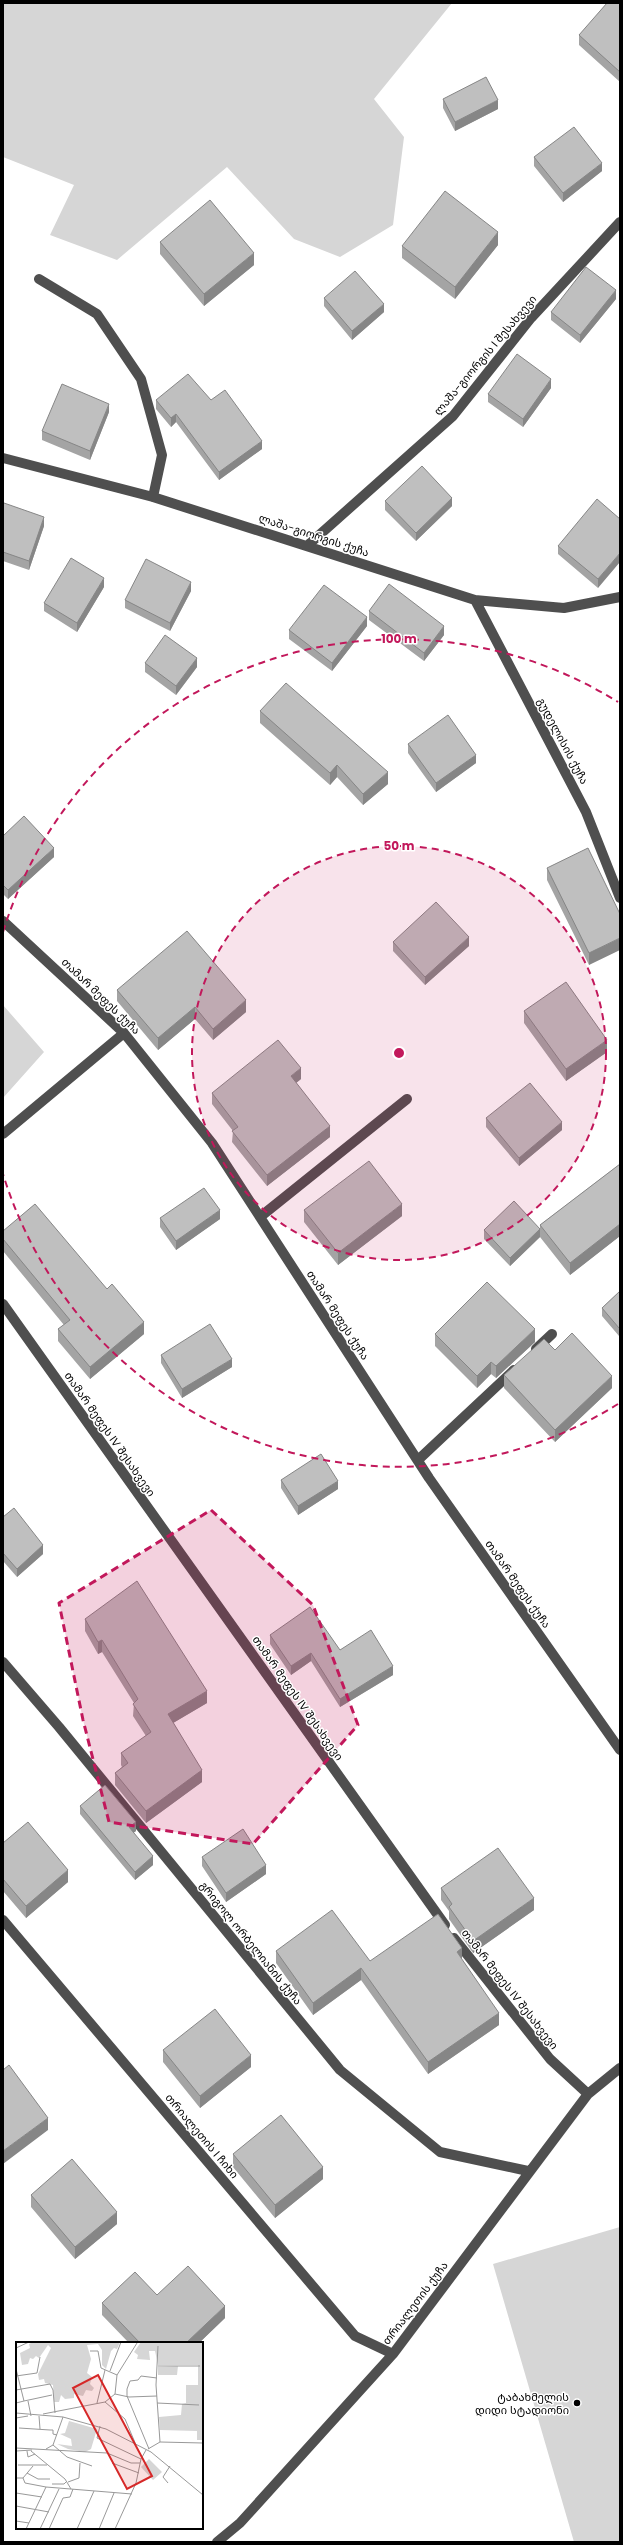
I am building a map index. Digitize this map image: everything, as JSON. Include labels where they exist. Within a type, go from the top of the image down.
[{"type":"street","name":"ლაშა-გიორგის I შესახვევი","points":[[308,545],[453,416],[531,318],[620,222]]},
{"type":"street","points":[[39,279],[98,314],[141,379],[162,454],[153,497]]},
{"type":"street","name":"ლაშა-გიორგის ქუჩა","points":[[3,458],[153,497],[308,545],[475,600],[564,608],[620,597]]},
{"type":"street","name":"გუდელისის ქუჩა","points":[[475,600],[586,812],[620,898]]},
{"type":"street","name":"თამარ მეფეს ქუჩა","points":[[3,921],[124,1032],[212,1143],[418,1460],[620,1750]]},
{"type":"street","points":[[3,1134],[124,1032]]},
{"type":"street","points":[[260,1217],[408,1099]]},
{"type":"street","name":"თამარ მეფეს IV შესახვევი","points":[[3,1304],[468,1957],[550,2059],[588,2094]]},
{"type":"street","points":[[418,1460],[552,1334]]},
{"type":"street","name":"გრიგოლ ორბელიანის ქუჩა","points":[[3,1662],[59,1727],[340,2070],[440,2152],[528,2171]]},
{"type":"street","name":"თრიალეთის I ჩიხი","points":[[3,1920],[356,2336],[393,2354]]},
{"type":"street","name":"თრიალეთის ქუჩა","points":[[217,2542],[240,2523],[393,2354],[528,2171],[588,2094],[620,2068]]},
{"type":"highlighted area","points":[[211,1510],[313,1605],[358,1725],[253,1844],[109,1822],[83,1720],[59,1603]]},
{"type":"shaded area","points":[[3,3],[452,3],[374,99],[404,137],[393,225],[340,257],[294,239],[227,167],[117,260],[50,235],[74,185],[3,157]]},
{"type":"shaded area","points":[[3,1005],[44,1052],[3,1098]]},
{"type":"shaded area","name":"ტაბახმელის დიდი სტადიონი","points":[[620,2227],[620,2542],[574,2542],[493,2264]]},
{"type":"building","points":[[607,3],[620,3],[620,72],[579,35]]},
{"type":"building","points":[[486,77],[498,100],[455,122],[443,99]]},
{"type":"building","points":[[574,127],[602,163],[563,193],[534,157]]},
{"type":"building","points":[[445,191],[498,232],[455,287],[402,246]]},
{"type":"building","points":[[210,200],[254,253],[204,294],[160,242]]},
{"type":"building","points":[[586,267],[616,290],[580,335],[551,312]]},
{"type":"building","points":[[355,271],[384,304],[352,331],[324,298]]},
{"type":"building","points":[[517,354],[551,379],[523,419],[488,394]]},
{"type":"building","points":[[188,374],[211,400],[225,390],[262,441],[219,472],[176,414],[171,418],[156,400]]},
{"type":"building","points":[[62,384],[109,404],[90,451],[42,431]]},
{"type":"building","points":[[422,466],[452,498],[416,533],[385,501]]},
{"type":"building","points":[[597,499],[620,519],[620,553],[598,579],[558,546]]},
{"type":"building","points":[[4,503],[44,517],[29,561],[3,552]]},
{"type":"building","points":[[71,558],[104,578],[77,623],[44,603]]},
{"type":"building","points":[[146,559],[191,582],[170,623],[125,600]]},
{"type":"building","points":[[389,584],[444,626],[424,653],[369,611]]},
{"type":"building","points":[[324,585],[367,617],[332,663],[289,630]]},
{"type":"building","points":[[165,635],[197,658],[176,686],[145,663]]},
{"type":"building","points":[[286,683],[388,772],[363,794],[337,765],[330,773],[260,711]]},
{"type":"building","points":[[448,715],[476,755],[436,783],[408,744]]},
{"type":"building","points":[[24,816],[54,848],[8,890],[3,885],[3,836]]},
{"type":"building","points":[[588,848],[620,914],[620,938],[589,953],[547,868]]},
{"type":"building","points":[[436,902],[469,937],[425,977],[393,942]]},
{"type":"building","points":[[187,931],[246,1000],[213,1029],[195,1007],[158,1038],[117,990]]},
{"type":"building","points":[[566,982],[607,1040],[566,1069],[524,1011]]},
{"type":"building","points":[[278,1040],[301,1068],[291,1076],[330,1126],[267,1175],[232,1131],[238,1127],[212,1093]]},
{"type":"building","points":[[530,1083],[562,1122],[519,1158],[486,1118]]},
{"type":"building","points":[[369,1161],[402,1204],[338,1253],[304,1210]]},
{"type":"building","points":[[620,1164],[620,1224],[570,1263],[540,1225]]},
{"type":"building","points":[[204,1188],[220,1210],[176,1241],[160,1218]]},
{"type":"building","points":[[514,1201],[540,1229],[510,1258],[484,1230]]},
{"type":"building","points":[[35,1204],[107,1289],[112,1284],[144,1322],[90,1367],[58,1329],[70,1320],[3,1239],[3,1231]]},
{"type":"building","points":[[487,1282],[535,1329],[496,1366],[491,1362],[477,1376],[435,1334]]},
{"type":"building","points":[[620,1291],[620,1327],[619,1328],[602,1308]]},
{"type":"building","points":[[210,1324],[232,1359],[182,1389],[161,1355]]},
{"type":"building","points":[[572,1333],[612,1376],[555,1430],[504,1375],[544,1339],[555,1350]]},
{"type":"building","points":[[321,1454],[338,1481],[298,1506],[281,1480]]},
{"type":"building","points":[[14,1508],[43,1545],[17,1569],[3,1553],[3,1517]]},
{"type":"building","points":[[137,1581],[207,1691],[168,1714],[202,1770],[146,1811],[115,1773],[128,1763],[121,1753],[151,1732],[133,1704],[138,1699],[102,1640],[98,1642],[85,1619]]},
{"type":"building","points":[[310,1607],[340,1650],[371,1630],[393,1666],[340,1699],[311,1653],[291,1666],[270,1635]]},
{"type":"building","points":[[105,1785],[136,1822],[129,1827],[153,1856],[135,1872],[80,1806]]},
{"type":"building","points":[[28,1822],[68,1870],[26,1906],[3,1879],[3,1843]]},
{"type":"building","points":[[243,1829],[266,1865],[226,1893],[202,1857]]},
{"type":"building","points":[[498,1848],[534,1898],[473,1941],[449,1907],[452,1904],[441,1888]]},
{"type":"building","points":[[332,1910],[370,1961],[438,1914],[462,1948],[457,1952],[499,2013],[428,2062],[361,1968],[313,2003],[276,1951]]},
{"type":"building","points":[[215,2009],[251,2055],[200,2096],[163,2050]]},
{"type":"building","points":[[9,2065],[48,2118],[3,2151],[3,2070]]},
{"type":"building","points":[[281,2115],[323,2167],[275,2205],[233,2154]]},
{"type":"building","points":[[72,2159],[117,2212],[75,2247],[31,2195]]},
{"type":"building","points":[[188,2266],[225,2306],[187,2342],[139,2342],[102,2303],[135,2272],[157,2295]]},
{"type":"place","name":"ტაბახმელის დიდი სტადიონი","points":[[577,2403]]}]
